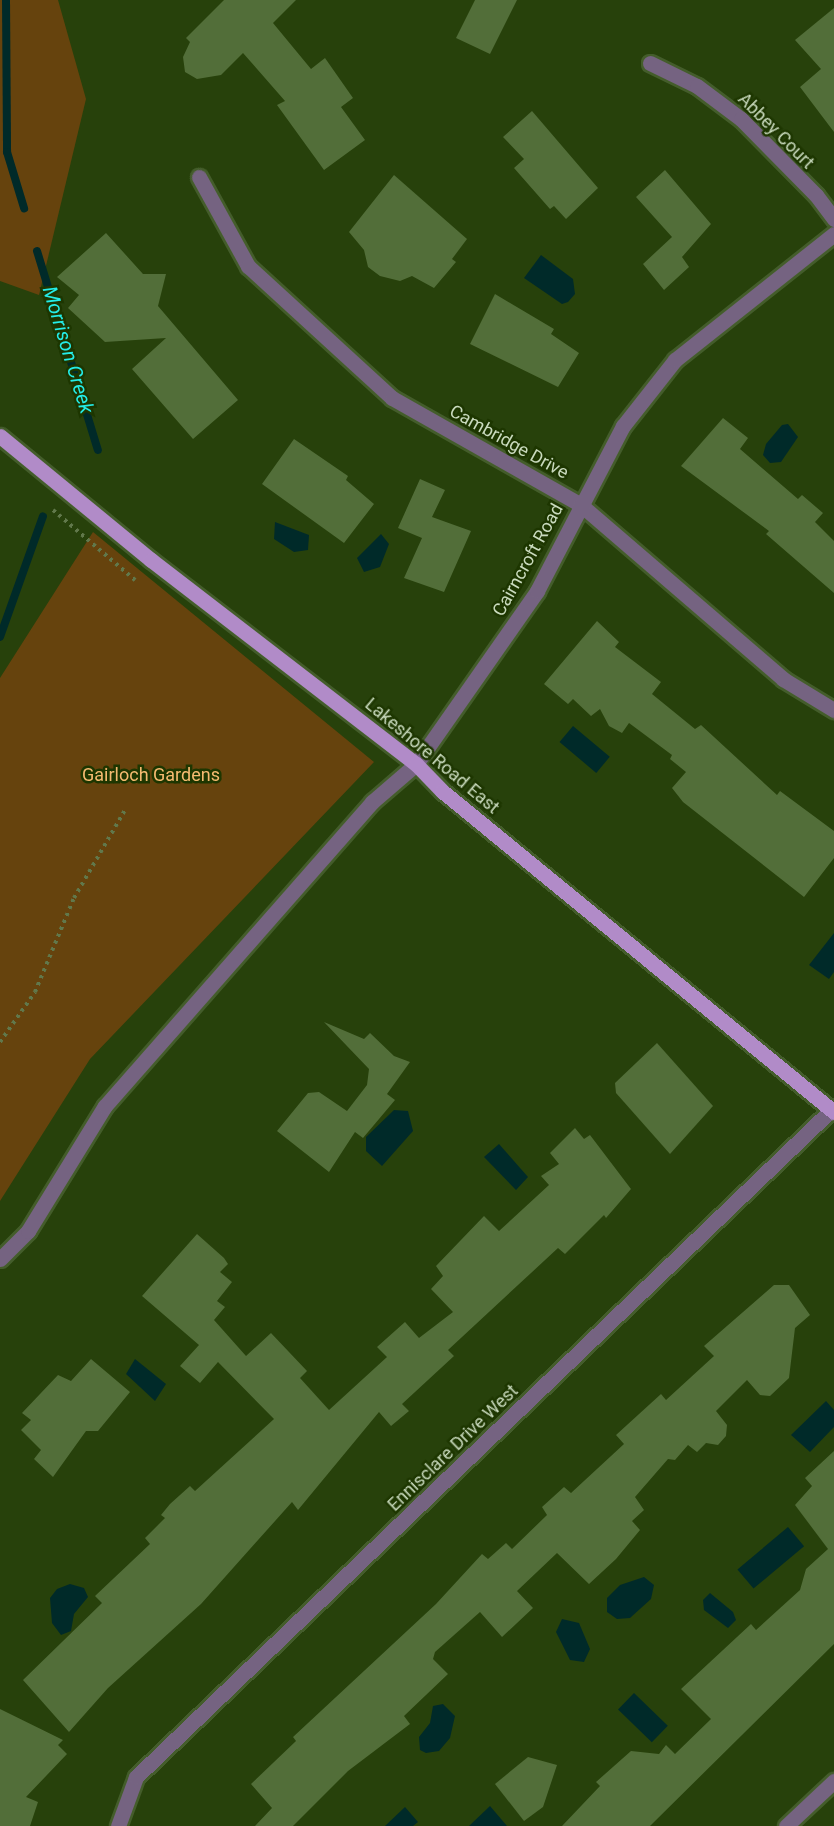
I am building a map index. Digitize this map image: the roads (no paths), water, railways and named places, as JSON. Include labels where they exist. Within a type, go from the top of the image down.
[{"type":"main road","name":"Lakeshore Road East","points":[[0,436],[185,587],[416,764],[442,790],[833,1111]]},
{"type":"street","name":"Abbey Court","points":[[650,63],[697,86],[741,119],[816,195],[834,219]]},
{"type":"street","name":"Cambridge Drive","points":[[199,177],[248,266],[392,398],[580,505],[783,679],[834,710]]},
{"type":"street","name":"Cairncroft Road","points":[[0,1259],[28,1231],[105,1106],[372,802],[416,764],[537,591],[623,426],[675,360],[834,234]]},
{"type":"street","name":"Ennisclare Drive West","points":[[118,1826],[136,1777],[833,1111]]},
{"type":"street","points":[[786,1826],[834,1781]]},
{"type":"water","points":[[541,255],[573,279],[575,294],[568,302],[562,304],[524,278]]},
{"type":"water","points":[[788,424],[798,437],[781,462],[770,463],[763,455],[766,444],[782,425]]},
{"type":"water","points":[[275,522],[309,535],[308,550],[294,552],[274,539]]},
{"type":"water","points":[[381,534],[389,544],[380,567],[364,572],[357,558]]},
{"type":"water","points":[[573,726],[610,757],[596,773],[560,742]]},
{"type":"water","points":[[834,933],[834,972],[829,979],[809,965]]},
{"type":"water","points":[[394,1110],[408,1111],[413,1131],[382,1166],[366,1151],[366,1137]]},
{"type":"water","points":[[499,1144],[528,1177],[516,1190],[484,1157]]},
{"type":"water","points":[[135,1359],[166,1384],[155,1401],[126,1374]]},
{"type":"water","points":[[826,1401],[834,1410],[834,1427],[810,1452],[791,1435]]},
{"type":"water","points":[[788,1527],[804,1546],[754,1589],[737,1569]]},
{"type":"water","points":[[644,1577],[654,1585],[651,1599],[630,1618],[617,1619],[607,1612],[607,1598],[620,1585]]},
{"type":"water","points":[[70,1584],[84,1588],[88,1597],[74,1614],[71,1631],[61,1635],[52,1623],[50,1598],[57,1589]]},
{"type":"water","points":[[710,1593],[733,1612],[736,1620],[728,1628],[704,1610],[703,1600]]},
{"type":"water","points":[[562,1619],[579,1623],[590,1649],[584,1662],[570,1660],[556,1632]]},
{"type":"water","points":[[634,1693],[668,1726],[652,1742],[618,1710]]},
{"type":"water","points":[[443,1704],[455,1716],[450,1738],[439,1751],[426,1753],[420,1750],[419,1737],[430,1723],[433,1706]]},
{"type":"water","points":[[490,1806],[507,1826],[469,1826]]},
{"type":"water","points":[[405,1807],[418,1822],[413,1826],[385,1826]]},
{"type":"waterway","name":"Morrison Creek","points":[[6,0],[7,152],[24,208]]},
{"type":"waterway","name":"Morrison Creek","points":[[37,251],[98,450]]},
{"type":"waterway","name":"Morrison Creek","points":[[0,637],[43,516]]},
{"type":"park label","name":"Gairloch Gardens","points":[[151,775]]}]
